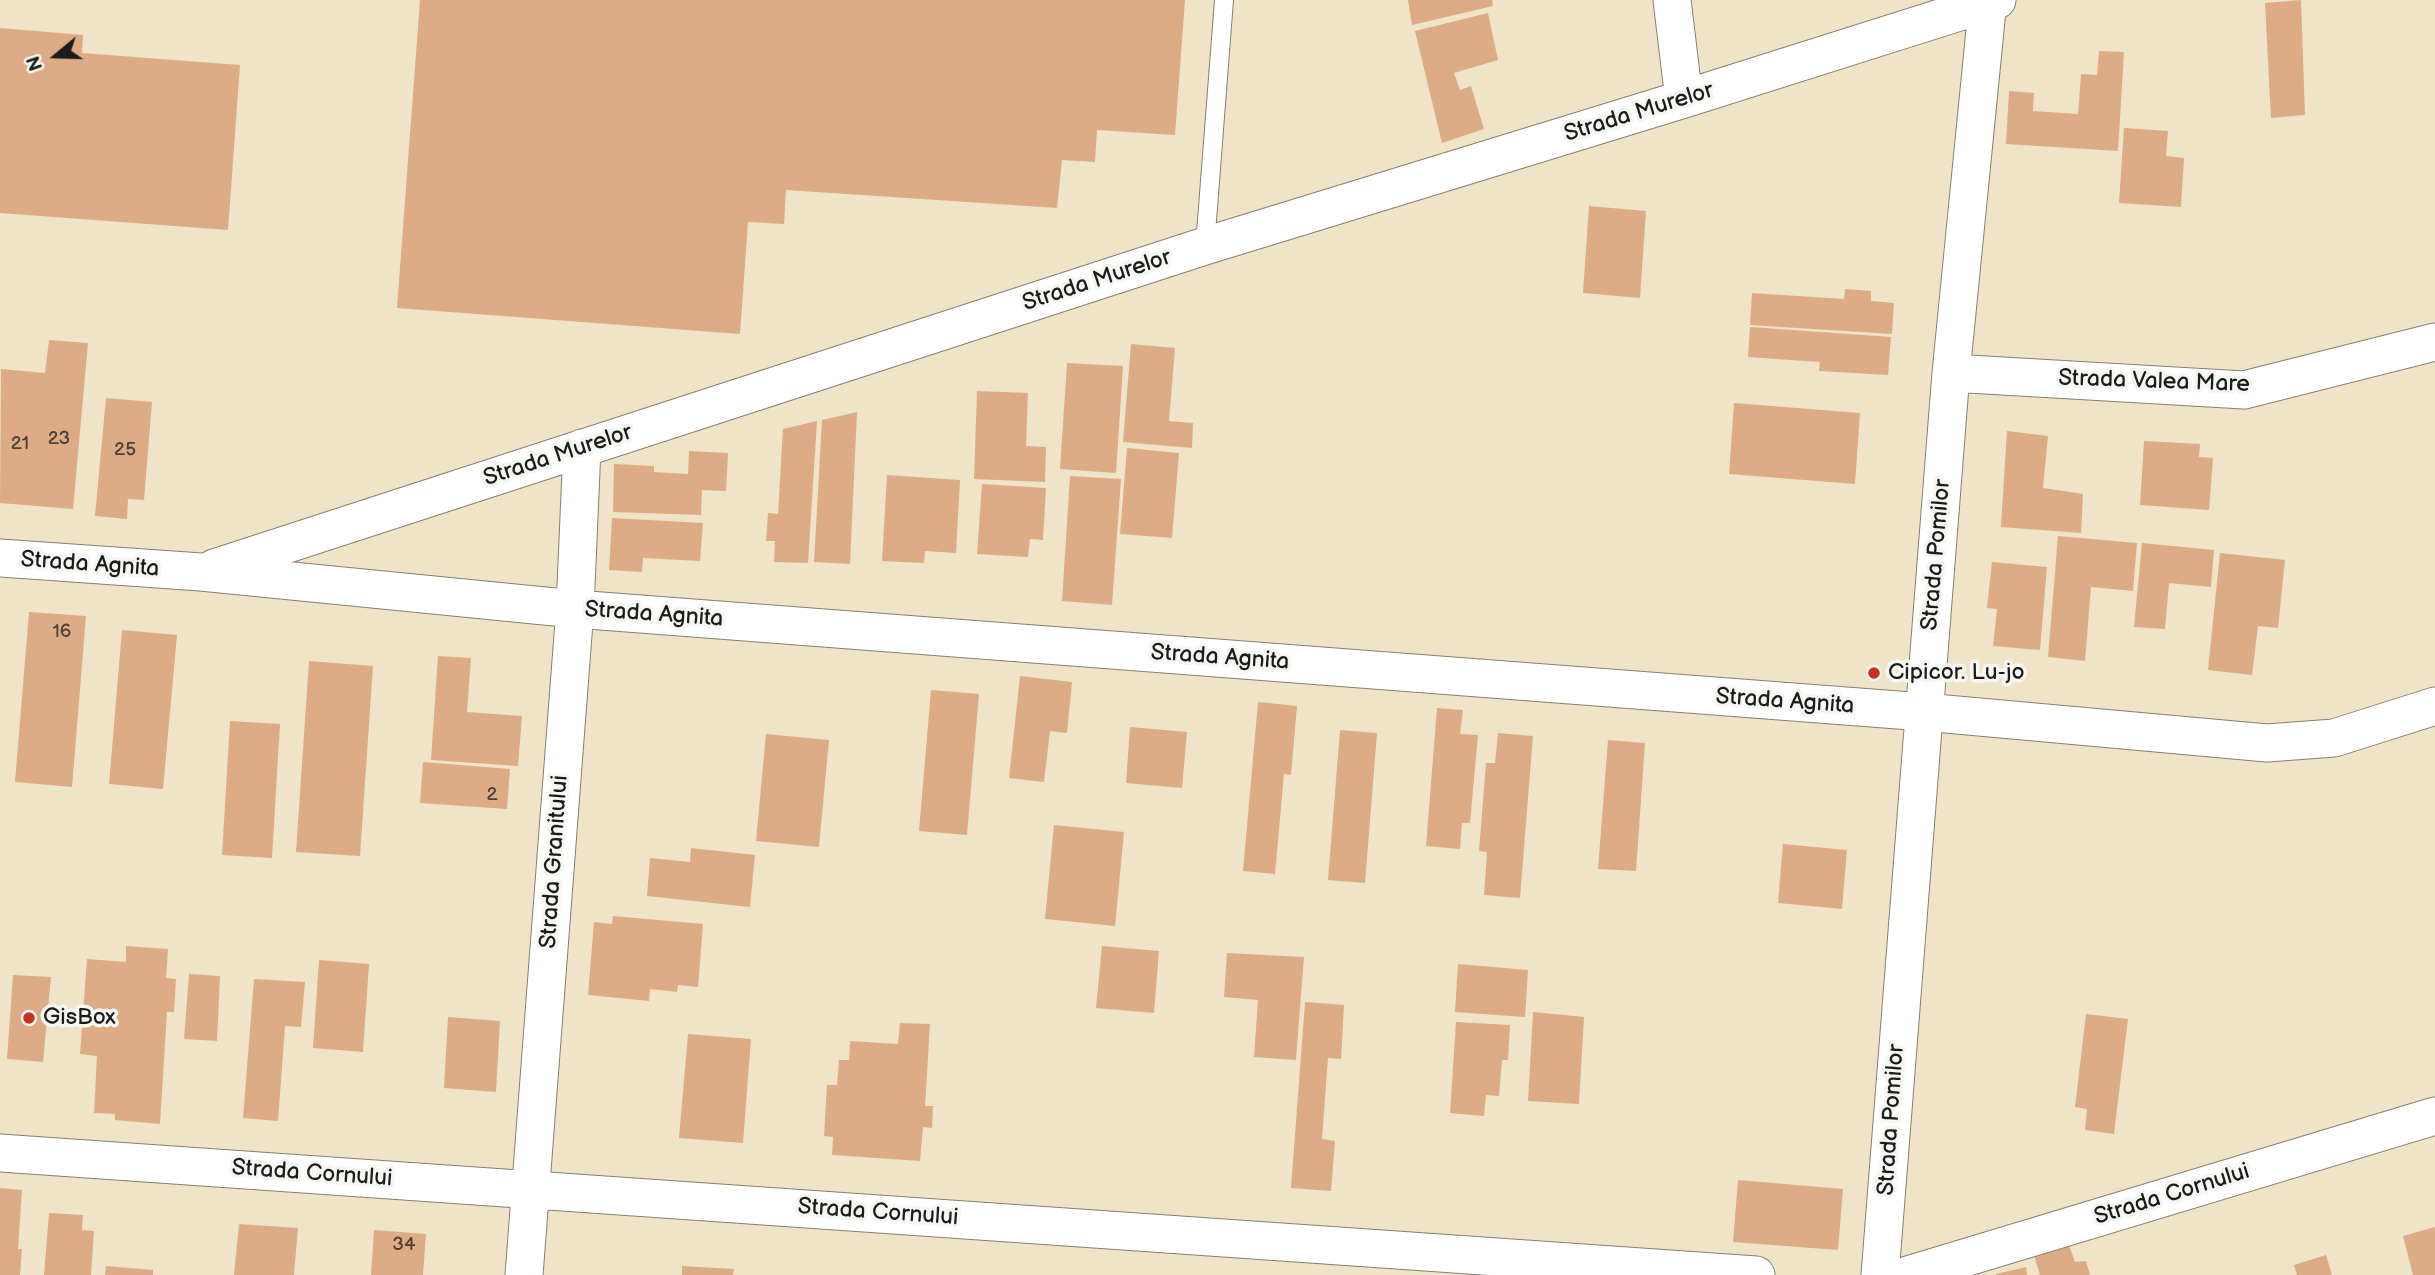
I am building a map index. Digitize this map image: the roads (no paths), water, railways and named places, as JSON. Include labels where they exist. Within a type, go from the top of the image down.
[{"type":"street","points":[[1672,0],[1684,99]]},
{"type":"street","name":"Strada Murelor","points":[[201,572],[1205,246],[1684,99],[1991,1]]},
{"type":"street","name":"Strada Pomilor","points":[[1880,1275],[1951,373],[1991,1]]},
{"type":"street","name":"Strada Valea Mare","points":[[1951,373],[2244,390],[2435,342]]},
{"type":"street","name":"Strada Granitului","points":[[524,1275],[575,609],[582,448]]},
{"type":"street","name":"Strada Agnita","points":[[0,558],[201,572],[575,609],[1924,712],[2267,743],[2334,738],[2435,706]]},
{"type":"street","name":"Strada Cornului","points":[[1908,1275],[2435,1116]]},
{"type":"street","name":"Strada Cornului","points":[[0,1153],[1756,1275]]},
{"type":"lane","points":[[1205,246],[1224,0]]},
{"type":"place","name":"Cipicor. Lu-jo","points":[[1874,673]]},
{"type":"place","name":"GisBox","points":[[29,1018]]}]
